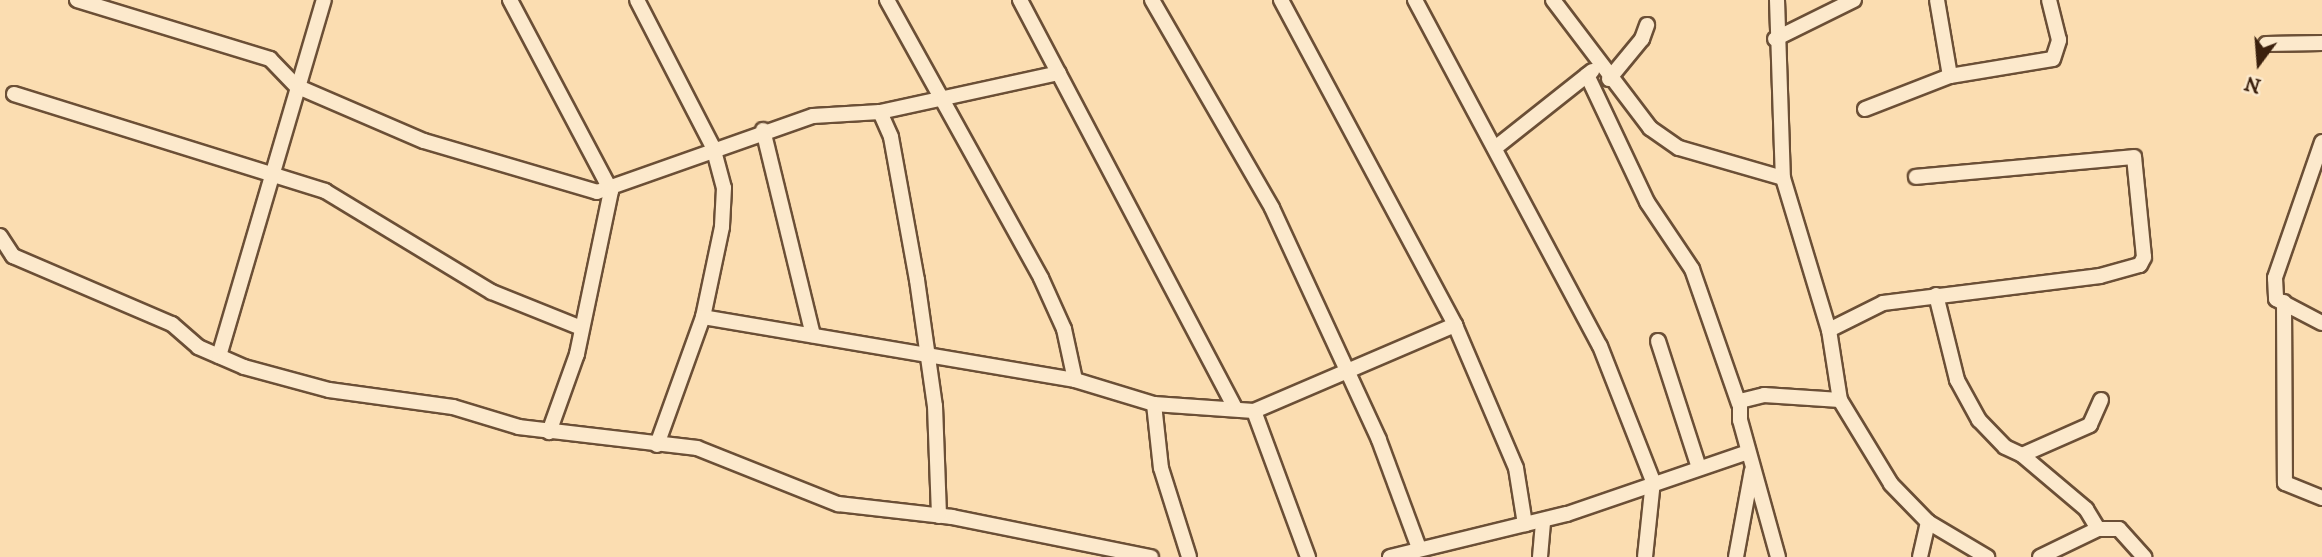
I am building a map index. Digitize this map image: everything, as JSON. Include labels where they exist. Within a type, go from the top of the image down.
[{"type":"street","points":[[78,0],[270,59],[296,86],[424,141],[597,192],[611,191],[713,147],[813,116],[880,112],[1059,73]]},
{"type":"street","points":[[219,356],[296,86],[324,0]]},
{"type":"street","points":[[510,0],[611,191],[579,327],[577,355],[549,432]]},
{"type":"street","points":[[637,0],[713,147],[724,188],[722,226],[703,317],[657,445]]},
{"type":"street","points":[[887,0],[1041,278],[1064,330],[1075,380]]},
{"type":"street","points":[[1020,0],[1236,407]]},
{"type":"street","points":[[1152,0],[1272,208],[1348,370],[1419,548]]},
{"type":"street","points":[[1281,0],[1455,325],[1516,468],[1525,524]]},
{"type":"street","points":[[1415,0],[1600,346],[1653,481],[1645,557]]},
{"type":"street","points":[[1553,0],[1593,70],[1647,202],[1692,269],[1740,404],[1752,469],[1778,557]]},
{"type":"street","points":[[1777,0],[1775,39],[1783,178],[1829,330],[1840,400],[1891,484],[1928,522],[1987,557]]},
{"type":"street","points":[[1775,39],[1854,0]]},
{"type":"street","points":[[1937,0],[1950,76]]},
{"type":"street","points":[[1866,109],[1950,76],[2053,59],[2059,40],[2049,0]]},
{"type":"street","points":[[1609,79],[1642,39],[1647,25]]},
{"type":"street","points":[[2266,44],[2322,43]]},
{"type":"street","points":[[1495,148],[1593,70]]},
{"type":"street","points":[[1593,70],[1609,79],[1650,128],[1679,148],[1783,178]]},
{"type":"street","points":[[14,94],[325,191],[492,292],[579,327]]},
{"type":"street","points":[[880,112],[891,138],[935,406],[940,516]]},
{"type":"street","points":[[763,130],[813,335]]},
{"type":"street","points":[[2322,142],[2275,278],[2276,299],[2322,323]]},
{"type":"street","points":[[1829,330],[1883,303],[2100,276],[2140,265],[2145,247],[2138,161],[2128,156],[1916,177]]},
{"type":"street","points":[[0,236],[13,256],[172,324],[198,347],[329,390],[419,400],[549,432],[697,448],[838,504],[940,516],[1151,557]]},
{"type":"street","points":[[1936,295],[1957,380],[1973,410],[2005,447],[2022,455],[2086,509],[2098,529]]},
{"type":"street","points":[[2284,302],[2285,482],[2322,498]]},
{"type":"street","points":[[703,317],[925,352],[1031,376],[1075,380],[1154,404],[1236,407],[1254,411],[1455,325]]},
{"type":"street","points":[[1658,341],[1698,465]]},
{"type":"street","points":[[1740,404],[1750,396],[1840,400]]},
{"type":"street","points":[[2022,455],[2090,425],[2101,400]]},
{"type":"street","points":[[1154,404],[1161,468],[1189,557]]},
{"type":"street","points":[[1254,411],[1308,557]]},
{"type":"street","points":[[1390,557],[1543,520],[1698,465],[1748,452]]},
{"type":"street","points":[[1736,557],[1752,469]]},
{"type":"street","points":[[1540,557],[1543,520]]},
{"type":"street","points":[[1920,557],[1928,522]]},
{"type":"street","points":[[2040,557],[2098,529],[2119,529],[2144,557]]}]
